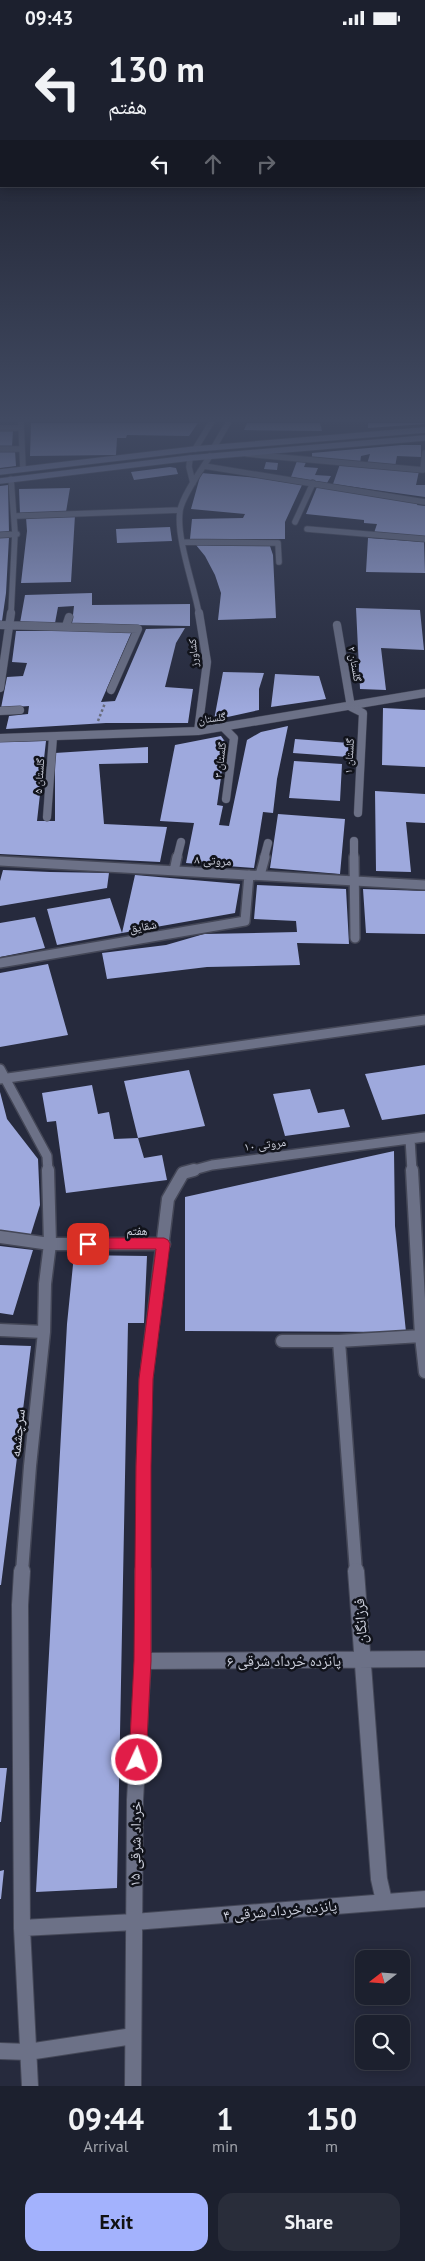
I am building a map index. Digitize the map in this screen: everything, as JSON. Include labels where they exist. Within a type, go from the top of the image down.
[{"type":"street","points":[[0,688],[11,625],[17,534],[16,519]]},
{"type":"street","name":"کشاورز","points":[[181,519],[182,543],[198,603],[207,661],[198,731]]},
{"type":"street","points":[[307,529],[425,539]]},
{"type":"street","points":[[0,535],[17,534]]},
{"type":"street","points":[[182,543],[278,543],[279,562]]},
{"type":"street","points":[[66,627],[69,617]]},
{"type":"street","points":[[0,625],[138,629],[111,690]]},
{"type":"street","name":"گلستان ۲","points":[[337,625],[351,707]]},
{"type":"street","name":"گلستان","points":[[0,738],[198,731],[351,707],[425,693]]},
{"type":"street","name":"گلستان ۱","points":[[351,707],[363,713],[358,813]]},
{"type":"street","points":[[0,711],[20,710]]},
{"type":"street","name":"گلستان ۳","points":[[224,727],[234,738],[226,799]]},
{"type":"street","name":"گلستان ۵","points":[[47,817],[53,737]]},
{"type":"street","points":[[354,841],[355,938]]},
{"type":"street","points":[[174,871],[181,842]]},
{"type":"street","points":[[260,875],[268,843]]},
{"type":"street","name":"مروتی ۸","points":[[0,861],[425,885]]},
{"type":"street","name":"شقایق","points":[[0,963],[245,921],[249,875]]},
{"type":"street","points":[[1,1076],[425,1020]]},
{"type":"street","name":"سرچشمه","points":[[1,1076],[47,1156],[50,1202],[50,1244],[45,1284],[44,1331],[30,1466],[20,1605],[22,1928],[28,2052]]},
{"type":"street","name":"مروتی ۱۰","points":[[164,1244],[168,1199],[183,1173],[212,1165],[425,1137]]},
{"type":"street","points":[[410,1139],[421,1336],[425,1372]]},
{"type":"street","name":"هفتم","points":[[0,1237],[50,1244],[164,1244]]},
{"type":"street","name":"۱۵ خرداد شرقی","points":[[133,2086],[135,1800],[143,1661],[143,1466],[146,1379],[164,1244]]},
{"type":"street","points":[[0,1330],[44,1331]]},
{"type":"street","points":[[282,1341],[340,1341],[421,1336]]},
{"type":"street","name":"فرزانگان","points":[[340,1341],[379,1879],[384,1901]]},
{"type":"street","name":"پانزده خرداد شرقی ۶","points":[[143,1661],[425,1659]]},
{"type":"street","name":"پانزده خرداد شرقی ۴","points":[[22,1928],[134,1922],[425,1899]]},
{"type":"street","points":[[0,2051],[28,2052],[133,2036]]},
{"type":"street","points":[[28,2052],[30,2086]]},
{"type":"path","points":[[92,735],[111,690]]},
{"type":"building","points":[[0,519],[9,519],[9,532],[0,533]]},
{"type":"building","points":[[26,519],[75,519],[71,582],[21,583],[27,531]]},
{"type":"building","points":[[192,519],[287,519],[285,539],[190,539]]},
{"type":"building","points":[[352,519],[425,519],[425,537],[374,533],[377,524],[364,523],[364,520]]},
{"type":"building","points":[[170,527],[172,541],[117,543],[116,529]]},
{"type":"building","points":[[9,537],[6,593],[2,621],[0,621],[0,538]]},
{"type":"building","points":[[368,538],[424,542],[425,573],[366,572]]},
{"type":"building","points":[[196,545],[270,546],[273,555],[276,618],[218,620],[221,593],[215,575],[205,556]]},
{"type":"building","points":[[92,593],[92,605],[190,604],[190,626],[72,624],[74,606],[58,607],[55,623],[20,623],[25,595]]},
{"type":"building","points":[[356,608],[420,610],[424,650],[381,648],[386,690],[360,689]]},
{"type":"building","points":[[185,628],[176,643],[165,687],[193,689],[188,723],[106,723],[6,729],[9,716],[28,714],[29,706],[1,708],[7,677],[23,676],[27,663],[12,662],[16,631],[132,631],[101,702],[115,701],[146,629]]},
{"type":"building","points":[[223,672],[264,673],[259,689],[259,710],[214,720]]},
{"type":"building","points":[[275,674],[319,676],[326,699],[271,707]]},
{"type":"building","points":[[383,708],[425,710],[425,767],[382,765]]},
{"type":"building","points":[[288,726],[277,779],[273,813],[263,812],[254,868],[186,863],[194,823],[160,821],[175,745],[221,736],[226,743],[217,805],[223,806],[219,825],[229,826],[247,740],[261,732]]},
{"type":"building","points":[[295,739],[349,743],[348,757],[293,753]]},
{"type":"building","points":[[46,741],[37,821],[55,821],[55,753],[148,747],[148,763],[99,764],[104,824],[167,827],[160,862],[0,854],[0,742]]},
{"type":"building","points":[[294,761],[342,764],[340,801],[289,798]]},
{"type":"building","points":[[375,791],[425,794],[425,823],[406,822],[411,872],[376,871]]},
{"type":"building","points":[[278,814],[345,819],[340,874],[270,868]]},
{"type":"building","points":[[3,870],[109,873],[107,888],[0,906],[0,881]]},
{"type":"building","points":[[135,875],[240,884],[235,913],[122,933]]},
{"type":"building","points":[[257,885],[346,889],[349,944],[297,943],[300,965],[207,967],[107,979],[102,953],[166,945],[204,934],[297,932],[296,921],[254,919]]},
{"type":"building","points":[[363,889],[425,891],[425,934],[366,933]]},
{"type":"building","points":[[110,898],[122,933],[57,945],[47,909]]},
{"type":"building","points":[[35,917],[45,948],[0,957],[0,923]]},
{"type":"building","points":[[48,964],[68,1035],[0,1047],[0,973]]},
{"type":"building","points":[[425,1065],[425,1114],[382,1120],[365,1074]]},
{"type":"building","points":[[189,1070],[205,1126],[138,1138],[124,1081]]},
{"type":"building","points":[[92,1085],[98,1114],[109,1112],[114,1139],[138,1138],[144,1158],[162,1155],[167,1180],[66,1193],[56,1121],[47,1122],[42,1093]]},
{"type":"building","points":[[310,1089],[318,1113],[344,1109],[350,1127],[285,1136],[273,1094]]},
{"type":"building","points":[[0,1092],[7,1119],[38,1159],[40,1205],[30,1237],[0,1233]]},
{"type":"building","points":[[394,1151],[395,1226],[406,1332],[185,1331],[185,1197]]},
{"type":"building","points":[[0,1246],[33,1250],[13,1315],[0,1313]]},
{"type":"building","points":[[74,1255],[147,1256],[144,1323],[128,1323],[117,1888],[36,1892],[67,1324]]},
{"type":"building","points":[[0,1345],[31,1346],[1,1585],[0,1585]]},
{"type":"building","points":[[0,1768],[7,1768],[1,1822],[0,1822]]},
{"type":"building","points":[[4,1870],[1,1899],[0,1899],[0,1871]]},
{"type":"route","points":[[88,1244],[164,1244],[146,1379],[143,1466],[143,1661],[137,1760]]}]
